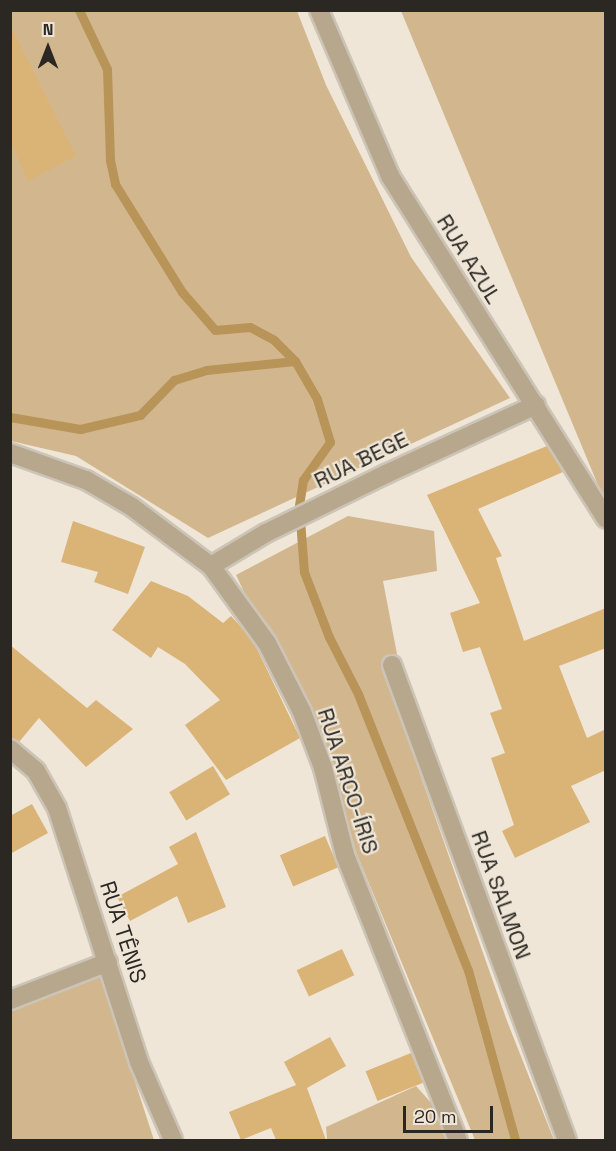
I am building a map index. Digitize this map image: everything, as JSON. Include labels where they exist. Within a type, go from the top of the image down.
[{"type":"street","name":"RUA AZUL","points":[[320,10],[390,176],[461,294],[537,405],[606,519]]},
{"type":"street","name":"RUA BEGE","points":[[211,566],[319,507],[537,405]]},
{"type":"street","name":"RUA ARCO-ÍRIS","points":[[10,453],[86,480],[132,507],[211,566],[267,643],[302,712],[323,768],[345,855],[458,1140]]},
{"type":"street","name":"RUA SALMON","points":[[392,665],[567,1140]]},
{"type":"street","name":"RUA TÊNIS","points":[[10,749],[36,771],[57,808],[140,1062],[173,1140]]},
{"type":"street","points":[[10,1000],[108,962]]},
{"type":"shaded area","points":[[11,11],[297,11],[326,85],[411,257],[510,398],[208,538],[76,456],[11,441]]},
{"type":"shaded area","points":[[401,11],[605,11],[605,502]]},
{"type":"shaded area","points":[[348,516],[434,531],[437,571],[383,581],[420,774],[507,1021],[554,1140],[475,1140],[356,852],[329,755],[307,701],[272,630],[247,598],[236,575]]},
{"type":"shaded area","points":[[100,974],[154,1140],[11,1140],[11,1009]]},
{"type":"shaded area","points":[[416,1086],[434,1106],[450,1140],[327,1140],[326,1127]]},
{"type":"building","points":[[10,25],[76,156],[28,181],[10,141]]},
{"type":"building","points":[[547,446],[563,472],[478,509],[502,556],[496,558],[524,641],[606,608],[606,648],[559,666],[587,738],[606,729],[606,770],[571,786],[590,822],[515,858],[502,831],[514,825],[491,758],[505,753],[490,713],[502,709],[480,647],[463,652],[450,613],[480,603],[427,495]]},
{"type":"building","points":[[73,521],[145,547],[128,594],[94,582],[98,572],[61,562]]},
{"type":"building","points":[[151,581],[188,596],[223,623],[231,616],[256,647],[300,738],[226,780],[185,725],[220,700],[185,664],[158,647],[151,658],[112,630]]},
{"type":"building","points":[[10,645],[87,708],[96,700],[133,729],[86,767],[39,718],[19,742],[10,738]]},
{"type":"building","points":[[213,766],[230,794],[186,821],[169,792]]},
{"type":"building","points":[[32,804],[48,833],[10,854],[10,816]]},
{"type":"building","points":[[196,832],[226,907],[188,923],[177,896],[130,921],[117,897],[178,864],[169,847]]},
{"type":"building","points":[[325,836],[338,867],[293,886],[280,855]]},
{"type":"building","points":[[342,949],[354,975],[309,996],[297,970]]},
{"type":"building","points":[[330,1037],[346,1066],[307,1088],[326,1140],[276,1140],[271,1128],[241,1140],[229,1112],[296,1085],[284,1062]]},
{"type":"building","points":[[411,1053],[423,1083],[378,1101],[366,1071]]},
{"type":"waterway","points":[[79,10],[107,69],[110,160],[115,184],[182,292],[215,330],[250,327],[274,340],[295,361],[317,399],[330,442],[303,480],[299,506],[304,572],[329,637],[358,694],[468,970],[515,1140]]},
{"type":"waterway","points":[[10,417],[80,429],[140,415],[174,380],[206,370],[295,361]]}]
